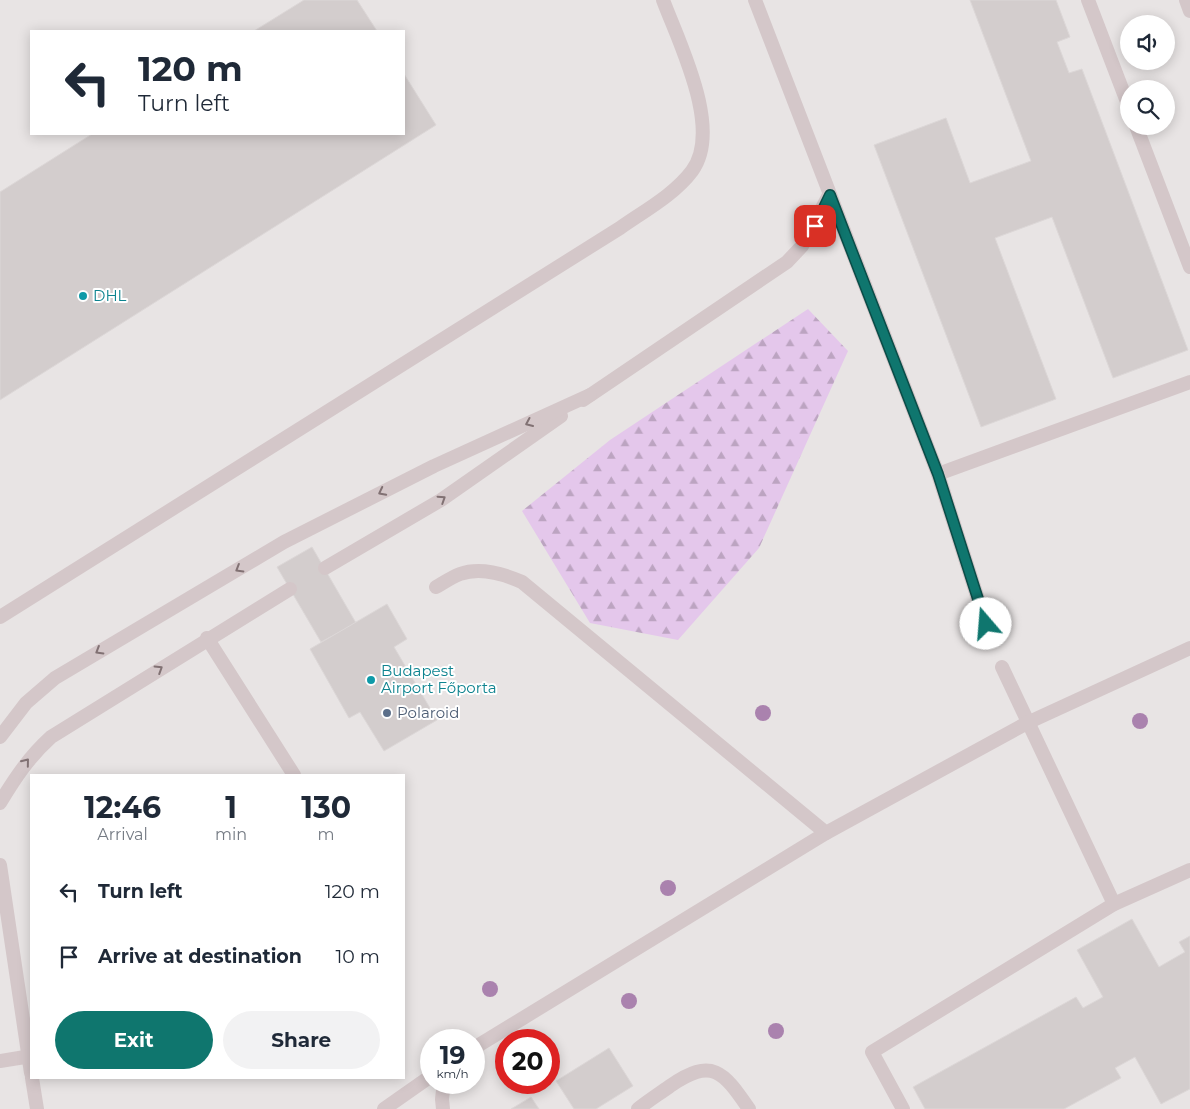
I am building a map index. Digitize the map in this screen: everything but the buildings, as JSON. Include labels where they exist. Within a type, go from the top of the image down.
[{"type":"lane","points":[[0,617],[620,228],[680,184],[693,170],[700,153],[701,116],[695,85],[663,0]]},
{"type":"lane","points":[[755,0],[938,474],[986,624]]},
{"type":"lane","points":[[1088,0],[1120,84]]},
{"type":"lane","points":[[1186,0],[1190,11]]},
{"type":"lane","points":[[1139,135],[1190,266]]},
{"type":"lane","points":[[324,568],[441,500],[590,395],[787,262],[802,246],[830,195]]},
{"type":"lane","points":[[938,474],[1190,382]]},
{"type":"lane","points":[[0,737],[5,727],[26,703],[55,678],[284,542],[434,466],[590,395]]},
{"type":"lane","points":[[436,587],[460,574],[481,571],[507,576],[522,582],[826,833]]},
{"type":"lane","points":[[0,803],[19,771],[34,752],[52,737],[207,638],[290,589]]},
{"type":"lane","points":[[207,638],[293,774]]},
{"type":"lane","points":[[485,1041],[826,833],[1027,722],[1190,648]]},
{"type":"lane","points":[[1002,668],[1114,904]]},
{"type":"lane","points":[[0,865],[30,1056],[0,1061]]},
{"type":"lane","points":[[903,1109],[872,1052],[1114,904],[1190,870]]},
{"type":"lane","points":[[638,1109],[687,1074],[698,1070],[713,1072],[724,1078],[749,1109]]},
{"type":"lane","points":[[32,1079],[37,1109]]},
{"type":"lane","points":[[384,1109],[420,1084]]},
{"type":"lane","points":[[443,1094],[443,1109]]},
{"type":"shaded area","points":[[0,0],[1190,0],[1190,1109],[0,1109]]},
{"type":"green space","points":[[808,309],[848,351],[759,548],[678,640],[590,623],[522,511],[610,440]]},
{"type":"place","name":"DHL","points":[[83,296]]},
{"type":"place","name":"Budapest Airport Főporta","points":[[371,680]]},
{"type":"place","name":"Polaroid","points":[[387,713]]},
{"type":"route","points":[[815,226],[830,195],[938,474],[986,624]]}]
